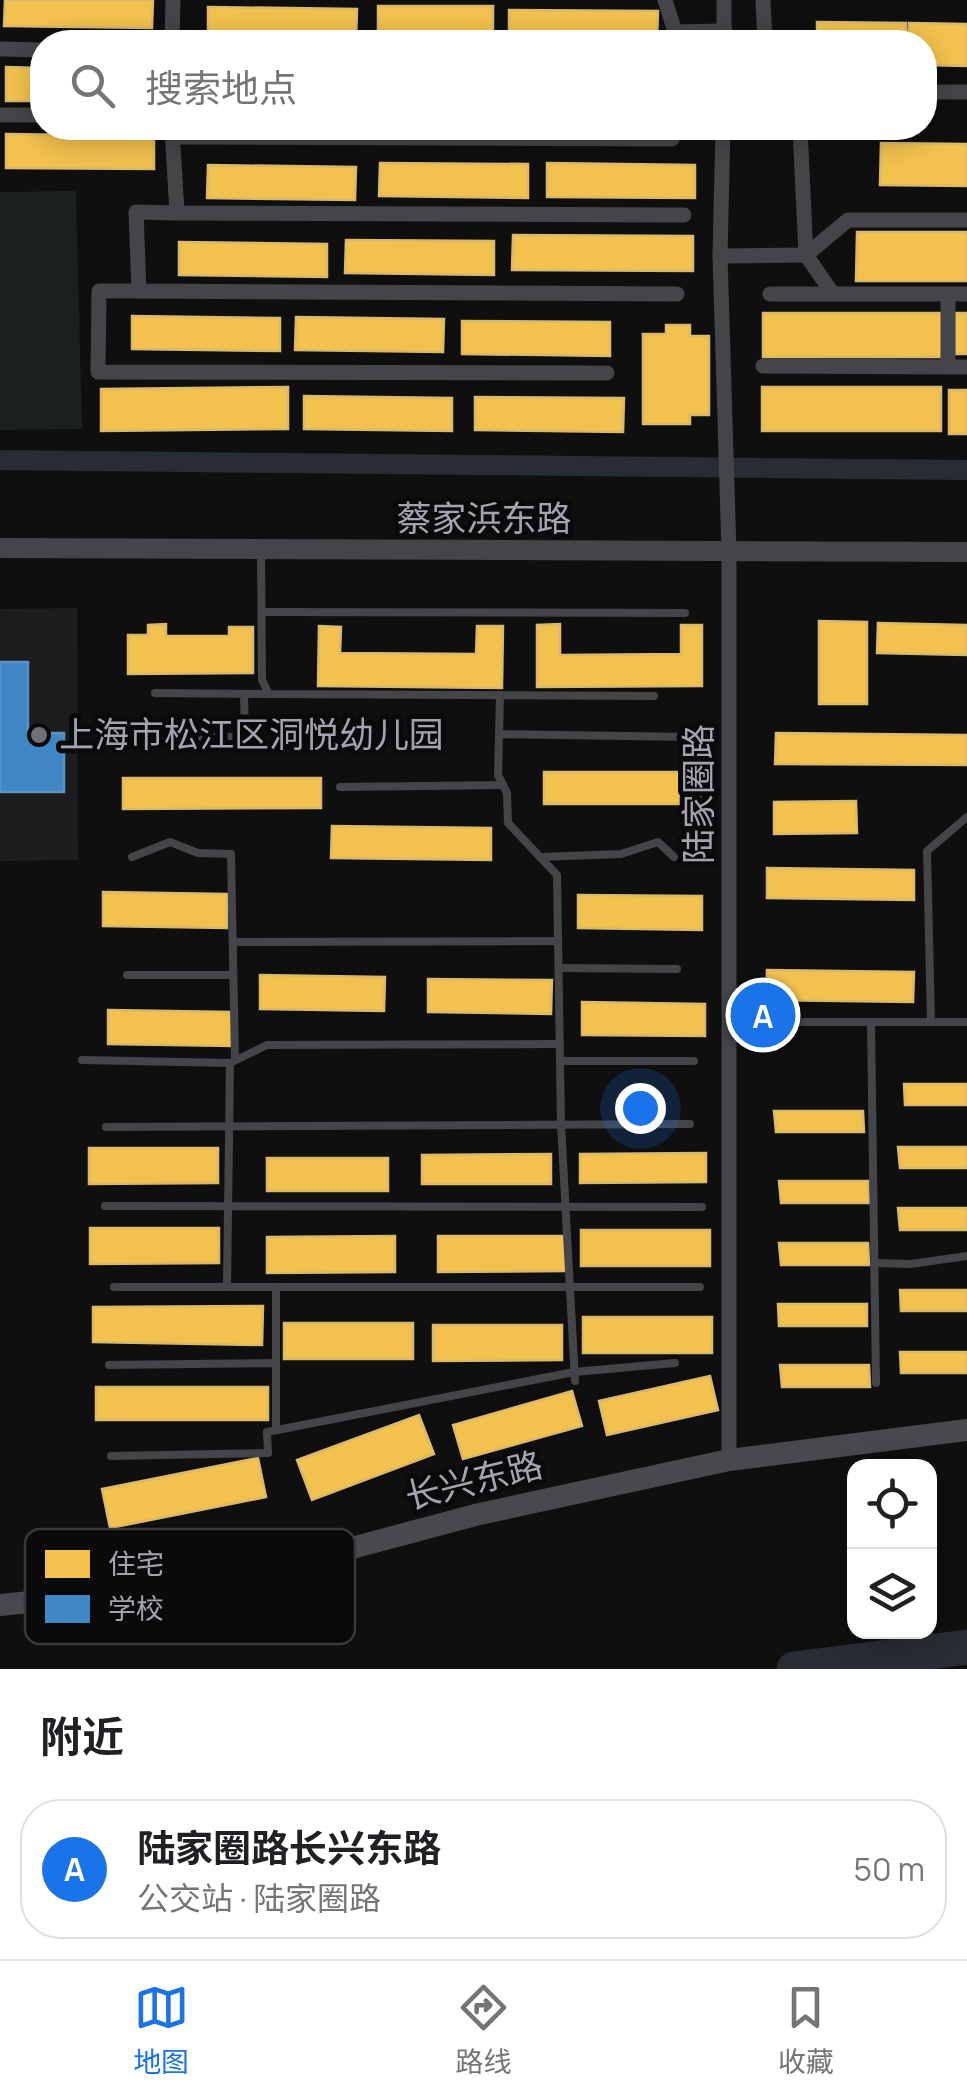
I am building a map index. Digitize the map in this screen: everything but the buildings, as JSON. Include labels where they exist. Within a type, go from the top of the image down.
[{"type":"main road","name":"长兴东路","points":[[355,1547],[476,1514],[730,1460],[967,1430]]},
{"type":"main road","name":"长兴东路","points":[[0,1606],[25,1603]]},
{"type":"street","points":[[172,0],[172,30]]},
{"type":"street","points":[[665,0],[669,30]]},
{"type":"street","points":[[724,0],[724,30]]},
{"type":"street","points":[[763,0],[764,30]]},
{"type":"street","points":[[0,49],[30,50]]},
{"type":"street","points":[[937,92],[967,92]]},
{"type":"street","points":[[0,115],[30,115]]},
{"type":"street","points":[[172,140],[177,213]]},
{"type":"street","name":"陆家圈路","points":[[723,140],[720,256],[730,552],[730,1460]]},
{"type":"street","points":[[801,140],[806,255],[833,294]]},
{"type":"street","points":[[139,291],[136,212],[684,215]]},
{"type":"street","points":[[720,256],[806,255],[848,220],[967,220]]},
{"type":"street","points":[[607,372],[98,372],[99,291],[677,294]]},
{"type":"street","points":[[770,294],[967,294]]},
{"type":"street","points":[[948,294],[948,367]]},
{"type":"street","points":[[763,366],[967,367]]},
{"type":"street","name":"蔡家浜东路","points":[[0,548],[967,552]]},
{"type":"lane","points":[[261,551],[262,680],[270,694]]},
{"type":"lane","points":[[263,612],[685,613]]},
{"type":"lane","points":[[155,693],[654,696]]},
{"type":"lane","points":[[158,737],[245,737],[244,694]]},
{"type":"lane","points":[[500,695],[498,775],[508,823],[557,875],[561,1124],[575,1377]]},
{"type":"lane","points":[[499,734],[694,737]]},
{"type":"lane","points":[[340,788],[503,785]]},
{"type":"lane","points":[[930,1022],[927,851],[967,817]]},
{"type":"lane","points":[[132,857],[170,842],[198,852],[230,854],[234,975],[227,1286]]},
{"type":"lane","points":[[540,857],[621,854],[658,842],[674,857]]},
{"type":"lane","points":[[232,942],[558,941]]},
{"type":"lane","points":[[558,968],[677,968]]},
{"type":"lane","points":[[127,974],[234,975]]},
{"type":"lane","points":[[730,1022],[967,1022]]},
{"type":"lane","points":[[871,1023],[876,1383]]},
{"type":"lane","points":[[82,1060],[233,1062],[267,1045],[560,1044]]},
{"type":"lane","points":[[560,1060],[694,1060]]},
{"type":"lane","points":[[106,1127],[690,1124]]},
{"type":"lane","points":[[105,1206],[702,1207]]},
{"type":"lane","points":[[874,1263],[911,1264],[967,1256]]},
{"type":"lane","points":[[114,1286],[700,1287]]},
{"type":"lane","points":[[276,1286],[276,1430]]},
{"type":"lane","points":[[110,1366],[276,1363]]},
{"type":"lane","points":[[111,1456],[268,1453],[268,1432],[276,1430],[675,1363]]},
{"type":"shaded area","points":[[76,191],[82,429],[0,430],[0,192]]},
{"type":"shaded area","name":"上海市松江区洞悦幼儿园","points":[[77,608],[78,860],[0,861],[0,609]]},
{"type":"waterway","points":[[0,460],[967,470]]},
{"type":"waterway","points":[[794,1669],[967,1647]]},
{"type":"place","name":"上海市松江区洞悦幼儿园","points":[[39,735]]},
{"type":"place","name":"陆家圈路长兴东路","points":[[763,1015]]}]
